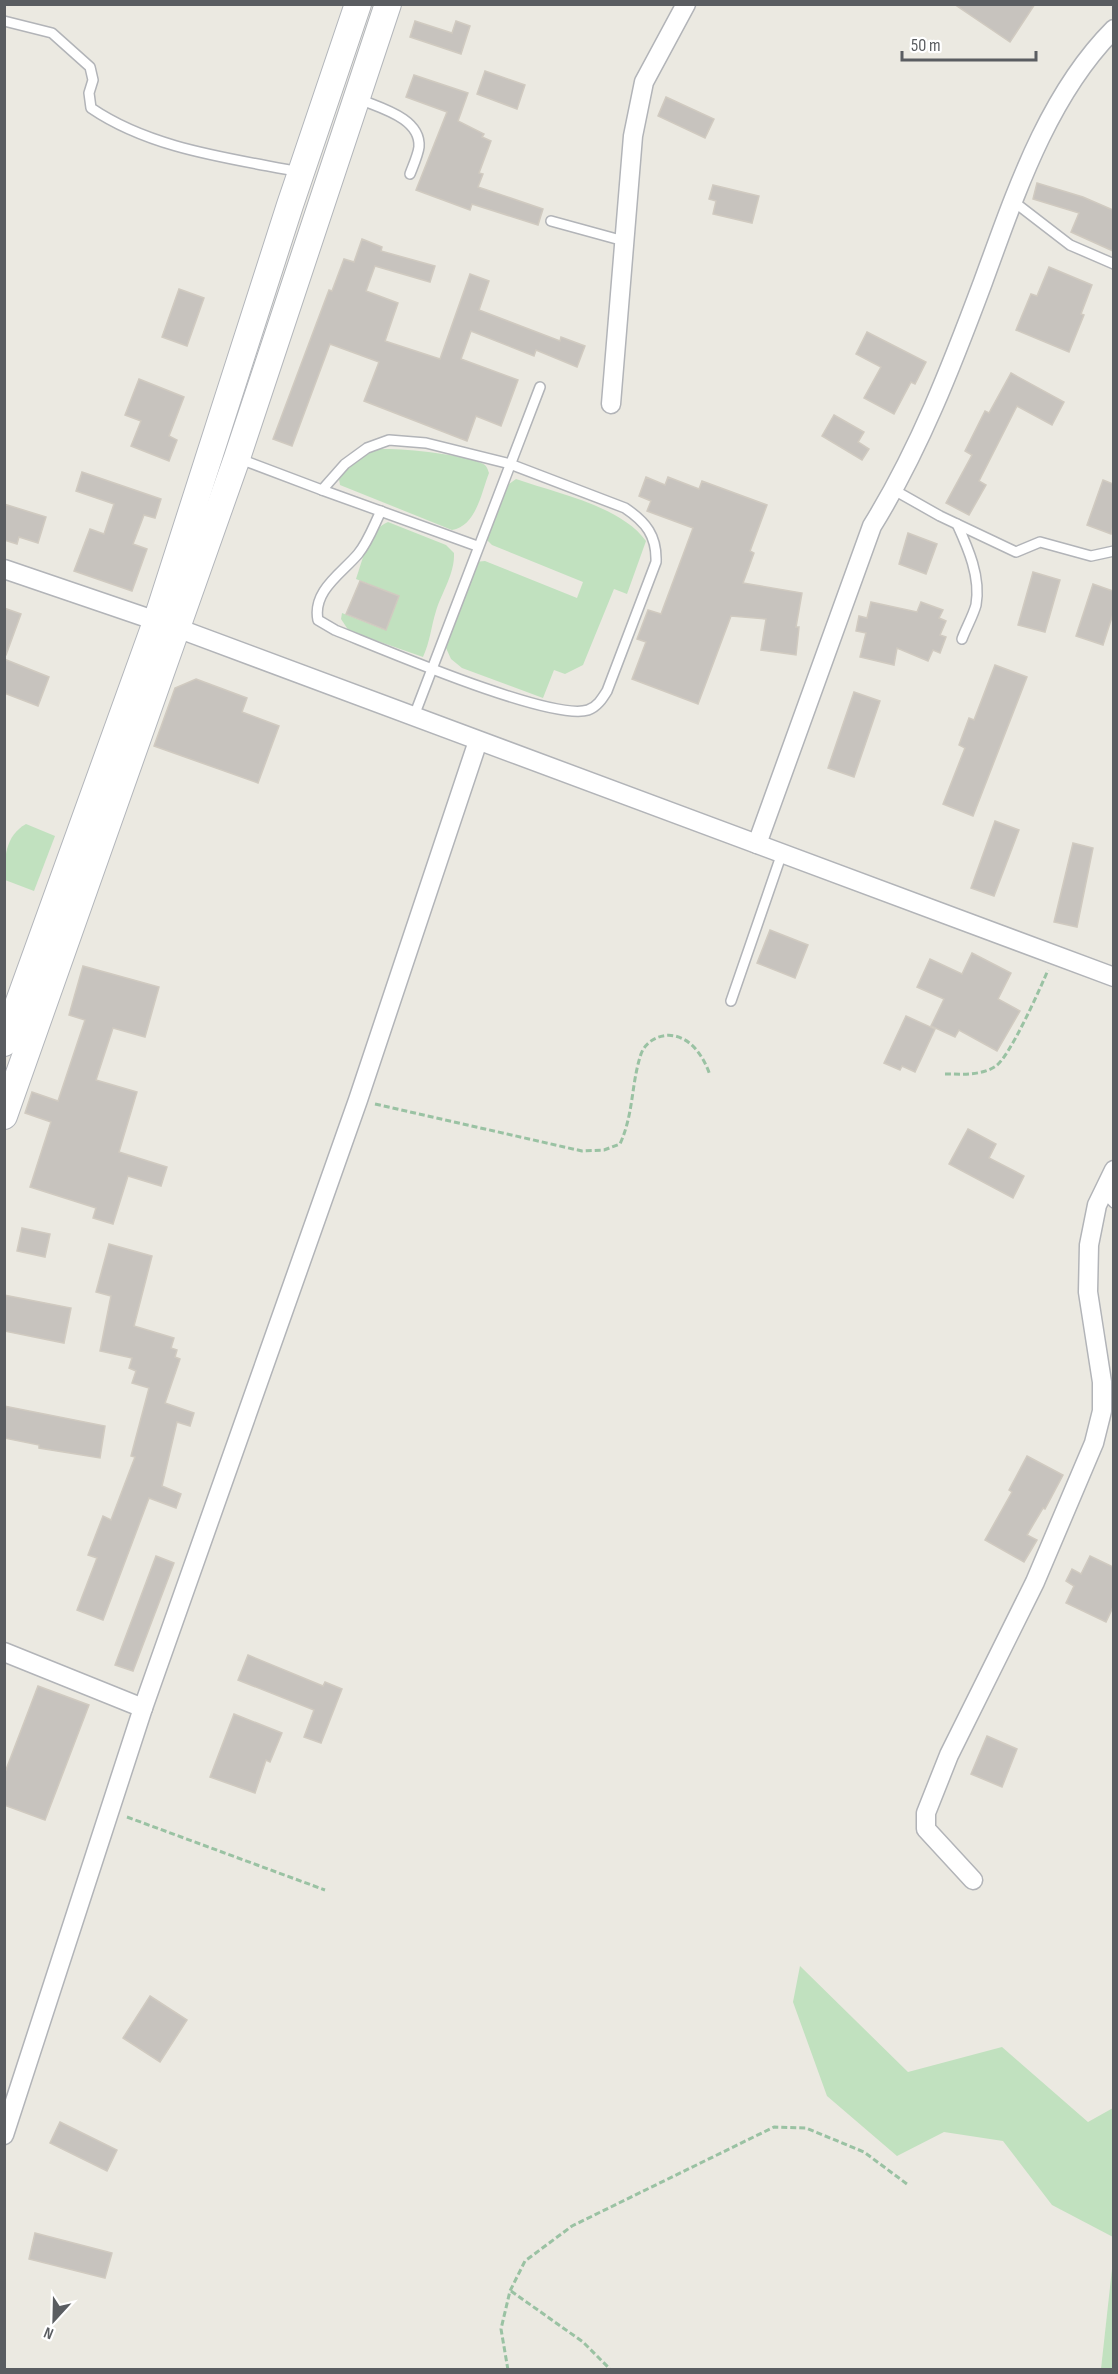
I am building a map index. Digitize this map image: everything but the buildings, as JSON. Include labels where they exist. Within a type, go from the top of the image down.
[{"type":"street","points":[[4,1116],[167,625],[302,172],[358,4]]},
{"type":"street","points":[[4,1043],[167,625],[237,458],[388,4]]},
{"type":"street","points":[[611,404],[633,136],[644,82],[686,4]]},
{"type":"street","points":[[757,844],[872,526],[894,490],[953,362],[1013,201],[1046,123],[1100,42],[1113,29]]},
{"type":"street","points":[[4,569],[167,625],[1113,976]]},
{"type":"street","points":[[4,2135],[143,1708],[358,1101],[478,741]]},
{"type":"street","points":[[973,1880],[926,1829],[926,1813],[953,1745],[1035,1582],[1094,1443],[1102,1411],[1102,1382],[1088,1292],[1089,1245],[1108,1197],[1113,1170]]},
{"type":"street","points":[[4,1652],[143,1708]]},
{"type":"lane","points":[[4,21],[52,33],[81,58],[90,67],[93,80],[88,93],[91,108],[112,123],[184,148],[302,172]]},
{"type":"lane","points":[[357,99],[412,124],[417,134],[419,147],[410,174]]},
{"type":"lane","points":[[1013,201],[1070,245],[1113,264]]},
{"type":"lane","points":[[551,221],[624,241]]},
{"type":"lane","points":[[414,716],[477,546],[540,387]]},
{"type":"lane","points":[[322,490],[345,464],[367,448],[389,440],[426,443],[510,464],[625,508],[641,519],[657,546],[656,562],[608,691],[599,703],[588,710],[570,712],[513,698],[334,630],[318,620],[318,603],[327,587],[360,552],[381,512]]},
{"type":"lane","points":[[237,458],[477,546]]},
{"type":"lane","points":[[894,490],[1016,552],[1040,542],[1091,556],[1113,551]]},
{"type":"lane","points":[[957,524],[968,549],[976,577],[976,604],[962,639]]},
{"type":"lane","points":[[731,1001],[782,853]]},
{"type":"path","points":[[945,1074],[973,1075],[997,1065],[1025,1020],[1055,955]]},
{"type":"path","points":[[358,1101],[582,1151],[604,1150],[620,1144],[629,1124],[642,1052],[653,1039],[667,1034],[685,1038],[705,1060],[710,1075]]},
{"type":"path","points":[[110,1810],[325,1890]]},
{"type":"path","points":[[508,2370],[501,2329],[510,2291],[525,2261],[572,2226],[774,2127],[806,2128],[864,2152],[907,2184]]},
{"type":"path","points":[[510,2291],[583,2342],[611,2370]]},
{"type":"green space","points":[[379,449],[446,454],[472,460],[487,467],[489,473],[472,516],[460,527],[452,530],[340,485],[339,479],[352,465]]},
{"type":"green space","points":[[516,479],[587,502],[604,510],[635,529],[646,541],[627,594],[614,589],[583,665],[565,674],[554,670],[543,698],[462,668],[451,659],[446,648],[475,562],[485,561],[577,598],[583,582],[492,545],[485,538],[509,484]]},
{"type":"green space","points":[[388,522],[446,545],[454,553],[450,575],[436,611],[423,657],[349,631],[341,619],[342,613],[385,630],[399,596],[356,579],[371,539],[381,526]]},
{"type":"green space","points":[[26,824],[55,836],[34,891],[5,880],[7,848],[14,835]]},
{"type":"green space","points":[[800,1966],[908,2072],[1002,2047],[1088,2122],[1113,2108],[1113,2237],[1052,2205],[1003,2141],[944,2132],[897,2156],[827,2096],[793,2002]]},
{"type":"green space","points":[[1113,2260],[1113,2369],[1101,2369]]}]
